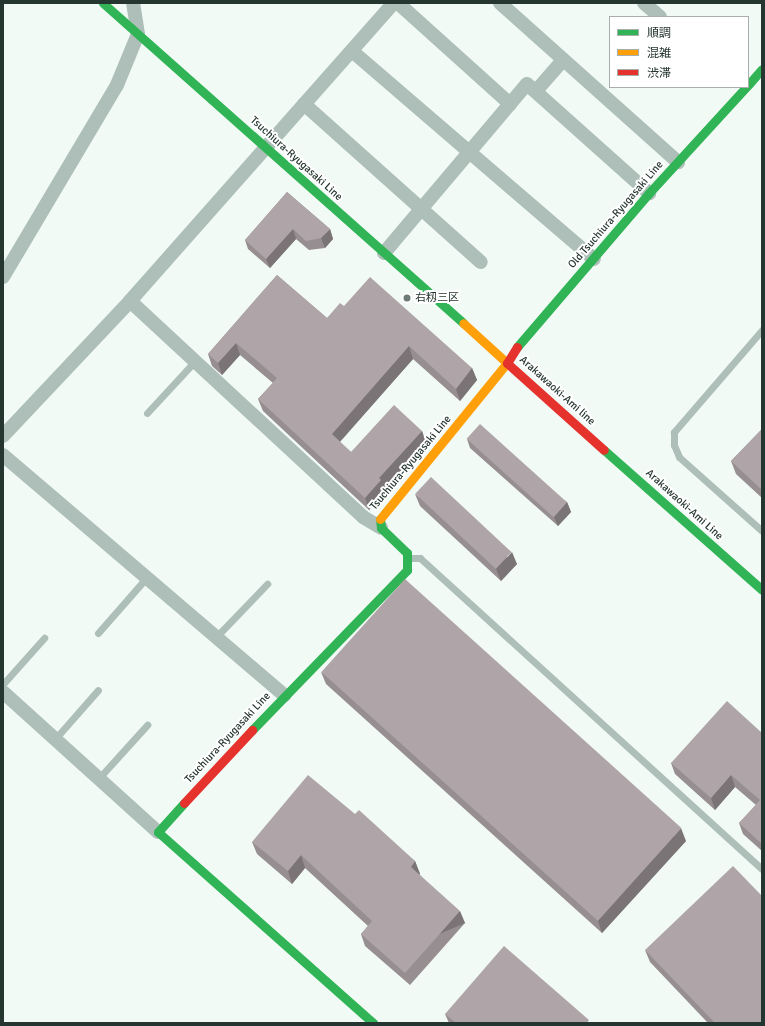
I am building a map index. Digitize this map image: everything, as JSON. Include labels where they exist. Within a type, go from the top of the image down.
[{"type":"main road","name":"Tsuchiura-Ryugasaki Line","points":[[103,3],[507,363],[490,386],[383,513],[379,520],[381,528],[404,548],[409,558],[407,570],[284,695],[158,832]]},
{"type":"main road","name":"Old Tsuchiura-Ryugasaki Line","points":[[749,82],[762,69]]},
{"type":"main road","name":"Old Tsuchiura-Ryugasaki Line","points":[[507,363],[518,345],[743,88]]},
{"type":"main road","name":"Arakawaoki-Ami line","points":[[507,363],[762,590]]},
{"type":"main road","points":[[158,832],[373,1023]]},
{"type":"street","points":[[3,277],[117,85],[138,34],[133,3]]},
{"type":"street","points":[[3,436],[130,301],[394,3]]},
{"type":"street","points":[[398,3],[510,104]]},
{"type":"street","points":[[500,3],[678,162]]},
{"type":"street","points":[[644,3],[659,16]]},
{"type":"street","points":[[352,51],[594,259]]},
{"type":"street","points":[[536,91],[563,60]]},
{"type":"street","points":[[384,253],[527,84],[650,193]]},
{"type":"street","points":[[304,104],[481,262]]},
{"type":"street","points":[[130,301],[363,517],[381,528]]},
{"type":"street","points":[[3,455],[284,695]]},
{"type":"street","points":[[3,692],[158,832]]},
{"type":"lane","points":[[762,330],[674,432],[674,445],[679,457],[762,531]]},
{"type":"lane","points":[[147,413],[195,361]]},
{"type":"lane","points":[[409,558],[420,558],[762,869]]},
{"type":"lane","points":[[98,633],[147,577]]},
{"type":"lane","points":[[216,636],[267,584]]},
{"type":"lane","points":[[3,684],[44,638]]},
{"type":"lane","points":[[55,739],[98,690]]},
{"type":"lane","points":[[98,778],[147,725]]},
{"type":"building","points":[[287,192],[330,229],[321,238],[306,241],[293,229],[266,259],[245,240]]},
{"type":"building","points":[[277,275],[327,318],[340,303],[344,306],[370,277],[472,368],[456,389],[409,346],[332,434],[351,452],[394,405],[422,431],[379,478],[381,480],[365,498],[258,399],[277,378],[236,343],[218,363],[208,354]]},
{"type":"building","points":[[480,424],[567,502],[554,517],[467,439]]},
{"type":"building","points":[[762,429],[762,490],[731,461]]},
{"type":"building","points":[[431,477],[511,552],[496,569],[415,494]]},
{"type":"building","points":[[405,579],[681,828],[598,921],[321,672]]},
{"type":"building","points":[[727,701],[762,733],[761,843],[739,823],[760,800],[731,775],[711,798],[671,763]]},
{"type":"building","points":[[308,775],[355,814],[359,810],[415,861],[411,867],[460,911],[405,973],[361,934],[372,921],[301,855],[288,871],[252,842]]},
{"type":"building","points":[[733,866],[762,896],[762,1023],[715,1023],[645,950]]},
{"type":"building","points":[[504,946],[589,1020],[587,1023],[456,1023],[445,1014]]},
{"type":"traffic: fast","points":[[103,3],[463,323]]},
{"type":"traffic: fast","points":[[749,84],[762,69]]},
{"type":"traffic: fast","points":[[517,347],[649,193],[745,88]]},
{"type":"traffic: fast","points":[[604,450],[762,590]]},
{"type":"traffic: fast","points":[[252,730],[407,570],[407,553],[381,528],[380,519]]},
{"type":"traffic: fast","points":[[184,803],[158,832],[373,1023]]},
{"type":"traffic: slow","points":[[380,519],[507,363],[463,323]]},
{"type":"traffic: jam","points":[[517,347],[507,363],[604,450]]},
{"type":"traffic: jam","points":[[184,803],[252,730]]},
{"type":"place","name":"右籾三区","points":[[407,298]]}]
